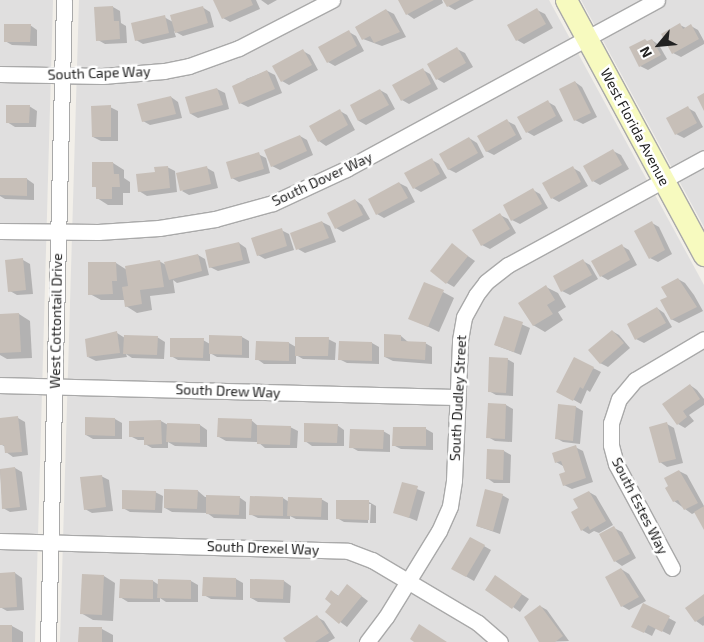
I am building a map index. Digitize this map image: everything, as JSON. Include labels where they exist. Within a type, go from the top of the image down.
[{"type":"street","name":"West Cottontail Drive","points":[[48,642],[64,0]]},
{"type":"street","name":"South Cape Way","points":[[0,74],[61,76],[135,74],[190,66],[262,38],[332,0]]},
{"type":"street","name":"West Florida Avenue","points":[[566,0],[704,254]]},
{"type":"street","name":"South Dover Way","points":[[0,231],[58,233],[159,228],[215,219],[273,203],[346,169],[657,0]]},
{"type":"street","name":"South Dudley Street","points":[[367,642],[408,582],[438,531],[450,506],[454,480],[458,355],[464,317],[476,295],[486,282],[517,260],[704,158]]},
{"type":"street","name":"South Estes Way","points":[[672,568],[616,464],[611,445],[611,423],[619,399],[635,380],[704,339]]},
{"type":"street","name":"South Drew Way","points":[[0,385],[457,397]]},
{"type":"street","name":"South Drexel Way","points":[[0,541],[339,550],[363,555],[478,622],[500,642]]},
{"type":"shaded area","points":[[0,0],[53,0],[35,642],[0,642]]},
{"type":"shaded area","points":[[79,0],[549,0],[704,285],[704,642],[60,642]]},
{"type":"shaded area","points":[[581,0],[704,0],[704,227]]},
{"type":"building","points":[[213,0],[251,0],[253,5],[222,19]]},
{"type":"building","points":[[398,0],[434,0],[406,15]]},
{"type":"building","points":[[443,0],[460,0],[447,7]]},
{"type":"building","points":[[113,6],[114,21],[119,21],[120,39],[96,41],[94,7]]},
{"type":"building","points":[[203,6],[208,23],[175,33],[170,15]]},
{"type":"building","points":[[537,8],[546,24],[516,41],[507,25]]},
{"type":"building","points":[[386,9],[400,32],[374,43],[370,36],[362,40],[355,27]]},
{"type":"building","points":[[165,15],[169,33],[135,41],[131,23]]},
{"type":"building","points":[[680,23],[683,29],[691,24],[699,39],[672,54],[661,34]]},
{"type":"building","points":[[4,24],[31,24],[30,42],[4,42]]},
{"type":"building","points":[[349,30],[357,46],[327,63],[318,47]]},
{"type":"building","points":[[645,39],[647,41],[652,39],[661,55],[639,67],[629,47]]},
{"type":"building","points":[[457,47],[466,63],[436,80],[427,64]]},
{"type":"building","points":[[303,49],[312,65],[281,82],[272,66]]},
{"type":"building","points":[[423,68],[431,84],[401,101],[392,85]]},
{"type":"building","points":[[267,70],[275,89],[239,104],[232,86]]},
{"type":"building","points":[[575,81],[591,113],[574,121],[559,89]]},
{"type":"building","points":[[217,88],[223,105],[190,114],[185,97]]},
{"type":"building","points":[[380,89],[389,105],[358,121],[350,105]]},
{"type":"building","points":[[704,93],[704,111],[697,97]]},
{"type":"building","points":[[171,96],[176,114],[142,122],[137,104]]},
{"type":"building","points":[[548,100],[556,116],[526,133],[517,117]]},
{"type":"building","points":[[6,105],[30,105],[29,123],[6,123]]},
{"type":"building","points":[[111,105],[111,137],[92,137],[91,106]]},
{"type":"building","points":[[688,106],[697,123],[675,135],[666,118]]},
{"type":"building","points":[[340,109],[348,125],[318,142],[309,126]]},
{"type":"building","points":[[507,119],[516,135],[486,152],[477,136]]},
{"type":"building","points":[[300,135],[307,151],[271,167],[264,150]]},
{"type":"building","points":[[469,137],[478,153],[448,170],[439,154]]},
{"type":"building","points":[[613,149],[622,165],[592,182],[583,166]]},
{"type":"building","points":[[259,152],[264,169],[231,179],[226,162]]},
{"type":"building","points":[[432,158],[440,174],[413,189],[404,173]]},
{"type":"building","points":[[92,162],[113,162],[114,174],[119,174],[120,187],[112,187],[112,199],[96,199],[96,187],[92,187]]},
{"type":"building","points":[[168,166],[170,188],[138,192],[136,174],[155,172],[154,167]]},
{"type":"building","points":[[207,166],[211,184],[180,191],[176,173]]},
{"type":"building","points":[[573,166],[581,182],[551,199],[542,183]]},
{"type":"building","points":[[0,178],[27,178],[27,196],[0,195]]},
{"type":"building","points":[[399,182],[408,198],[376,215],[368,199]]},
{"type":"building","points":[[533,188],[542,204],[511,221],[503,205]]},
{"type":"building","points":[[355,199],[363,215],[335,229],[327,213]]},
{"type":"building","points":[[500,213],[510,229],[481,246],[472,230]]},
{"type":"building","points":[[322,221],[329,238],[296,250],[290,233]]},
{"type":"building","points":[[652,221],[665,250],[649,259],[634,231]]},
{"type":"building","points":[[282,228],[287,246],[257,256],[251,238]]},
{"type":"building","points":[[239,242],[243,260],[209,268],[205,250]]},
{"type":"building","points":[[452,243],[468,256],[446,284],[430,271]]},
{"type":"building","points":[[622,244],[630,260],[600,277],[591,261]]},
{"type":"building","points":[[198,254],[202,271],[169,280],[164,262]]},
{"type":"building","points":[[23,258],[26,290],[8,292],[5,260]]},
{"type":"building","points":[[583,259],[592,275],[561,292],[553,276]]},
{"type":"building","points":[[160,260],[164,287],[140,290],[142,304],[125,307],[122,287],[128,286],[125,266]]},
{"type":"building","points":[[88,262],[116,262],[117,281],[112,281],[113,294],[88,295]]},
{"type":"building","points":[[678,278],[697,307],[671,320],[660,300],[667,297],[661,287]]},
{"type":"building","points":[[424,282],[444,290],[428,327],[408,319]]},
{"type":"building","points":[[546,285],[555,300],[547,305],[553,314],[533,326],[518,303]]},
{"type":"building","points":[[657,307],[666,323],[635,340],[627,324]]},
{"type":"building","points":[[19,313],[21,352],[0,353],[0,314]]},
{"type":"building","points":[[504,316],[523,322],[514,352],[494,345]]},
{"type":"building","points":[[612,330],[624,343],[600,364],[588,350]]},
{"type":"building","points":[[117,331],[120,353],[87,357],[85,339]]},
{"type":"building","points":[[384,334],[401,335],[401,341],[426,342],[425,360],[384,357]]},
{"type":"building","points":[[124,335],[158,336],[157,355],[123,354]]},
{"type":"building","points":[[209,335],[242,336],[242,355],[209,354]]},
{"type":"building","points":[[295,337],[329,337],[328,356],[295,356]]},
{"type":"building","points":[[170,338],[204,338],[203,358],[170,357]]},
{"type":"building","points":[[256,341],[289,342],[289,361],[255,360]]},
{"type":"building","points":[[339,341],[372,342],[372,361],[338,360]]},
{"type":"building","points":[[489,357],[508,358],[506,393],[488,392]]},
{"type":"building","points":[[574,357],[594,367],[583,389],[580,387],[573,401],[556,392]]},
{"type":"building","points":[[690,384],[700,399],[683,411],[687,417],[677,425],[662,404]]},
{"type":"building","points":[[488,403],[506,404],[505,439],[486,438]]},
{"type":"building","points":[[558,404],[576,406],[573,441],[555,439]]},
{"type":"building","points":[[18,416],[22,452],[5,453],[4,445],[0,445],[0,418]]},
{"type":"building","points":[[85,417],[115,418],[115,436],[85,435]]},
{"type":"building","points":[[218,418],[252,419],[251,438],[217,437]]},
{"type":"building","points":[[161,420],[162,444],[144,445],[144,437],[129,437],[129,421]]},
{"type":"building","points":[[667,422],[676,459],[659,463],[649,427]]},
{"type":"building","points":[[167,423],[200,424],[200,443],[166,442]]},
{"type":"building","points":[[304,423],[338,424],[337,443],[304,442]]},
{"type":"building","points":[[257,425],[291,426],[290,445],[257,444]]},
{"type":"building","points":[[393,427],[426,427],[426,446],[392,446]]},
{"type":"building","points":[[350,429],[384,430],[383,449],[349,448]]},
{"type":"building","points":[[576,445],[586,478],[563,486],[559,474],[565,472],[561,461],[555,463],[552,453]]},
{"type":"building","points":[[487,449],[504,450],[503,480],[486,479]]},
{"type":"building","points":[[15,467],[20,507],[2,509],[0,469]]},
{"type":"building","points":[[679,470],[698,503],[684,510],[678,500],[673,502],[665,488],[668,486],[664,478]]},
{"type":"building","points":[[102,475],[106,507],[84,510],[80,477]]},
{"type":"building","points":[[402,482],[418,486],[409,518],[393,513]]},
{"type":"building","points":[[164,489],[198,490],[197,509],[164,508]]},
{"type":"building","points":[[485,489],[503,494],[493,531],[476,526]]},
{"type":"building","points":[[122,490],[156,491],[155,510],[122,509]]},
{"type":"building","points":[[589,491],[606,521],[590,530],[588,526],[581,531],[571,512],[578,508],[573,499]]},
{"type":"building","points":[[206,495],[240,496],[239,515],[206,514]]},
{"type":"building","points":[[250,496],[283,497],[283,516],[249,515]]},
{"type":"building","points":[[288,497],[322,498],[321,517],[287,516]]},
{"type":"building","points":[[336,500],[369,500],[369,520],[336,519]]},
{"type":"building","points":[[704,506],[704,530],[694,512]]},
{"type":"building","points":[[614,526],[630,554],[614,562],[599,534]]},
{"type":"building","points":[[470,537],[485,545],[466,577],[451,569]]},
{"type":"building","points":[[621,568],[639,597],[621,607],[605,577]]},
{"type":"building","points":[[15,572],[17,607],[0,608],[0,573]]},
{"type":"building","points":[[82,574],[104,575],[102,615],[80,614]]},
{"type":"building","points":[[495,575],[522,594],[512,609],[485,590]]},
{"type":"building","points":[[203,577],[236,578],[236,597],[202,596]]},
{"type":"building","points":[[120,579],[153,580],[153,599],[119,598]]},
{"type":"building","points":[[158,579],[191,580],[191,599],[157,598]]},
{"type":"building","points":[[250,579],[284,580],[283,599],[250,598]]},
{"type":"building","points":[[347,584],[362,596],[339,624],[325,612],[331,604],[325,599],[331,590],[338,596]]},
{"type":"building","points":[[704,594],[704,616],[695,622],[685,608]]},
{"type":"building","points":[[643,603],[670,616],[662,632],[648,625],[644,633],[631,627]]},
{"type":"building","points":[[540,605],[563,636],[555,642],[539,642],[524,617]]},
{"type":"building","points":[[317,615],[329,633],[315,642],[286,642],[283,638]]},
{"type":"building","points":[[419,624],[447,642],[414,642],[410,639]]},
{"type":"building","points":[[0,625],[12,625],[12,642],[0,642]]},
{"type":"building","points":[[79,627],[102,627],[102,642],[78,642]]}]
